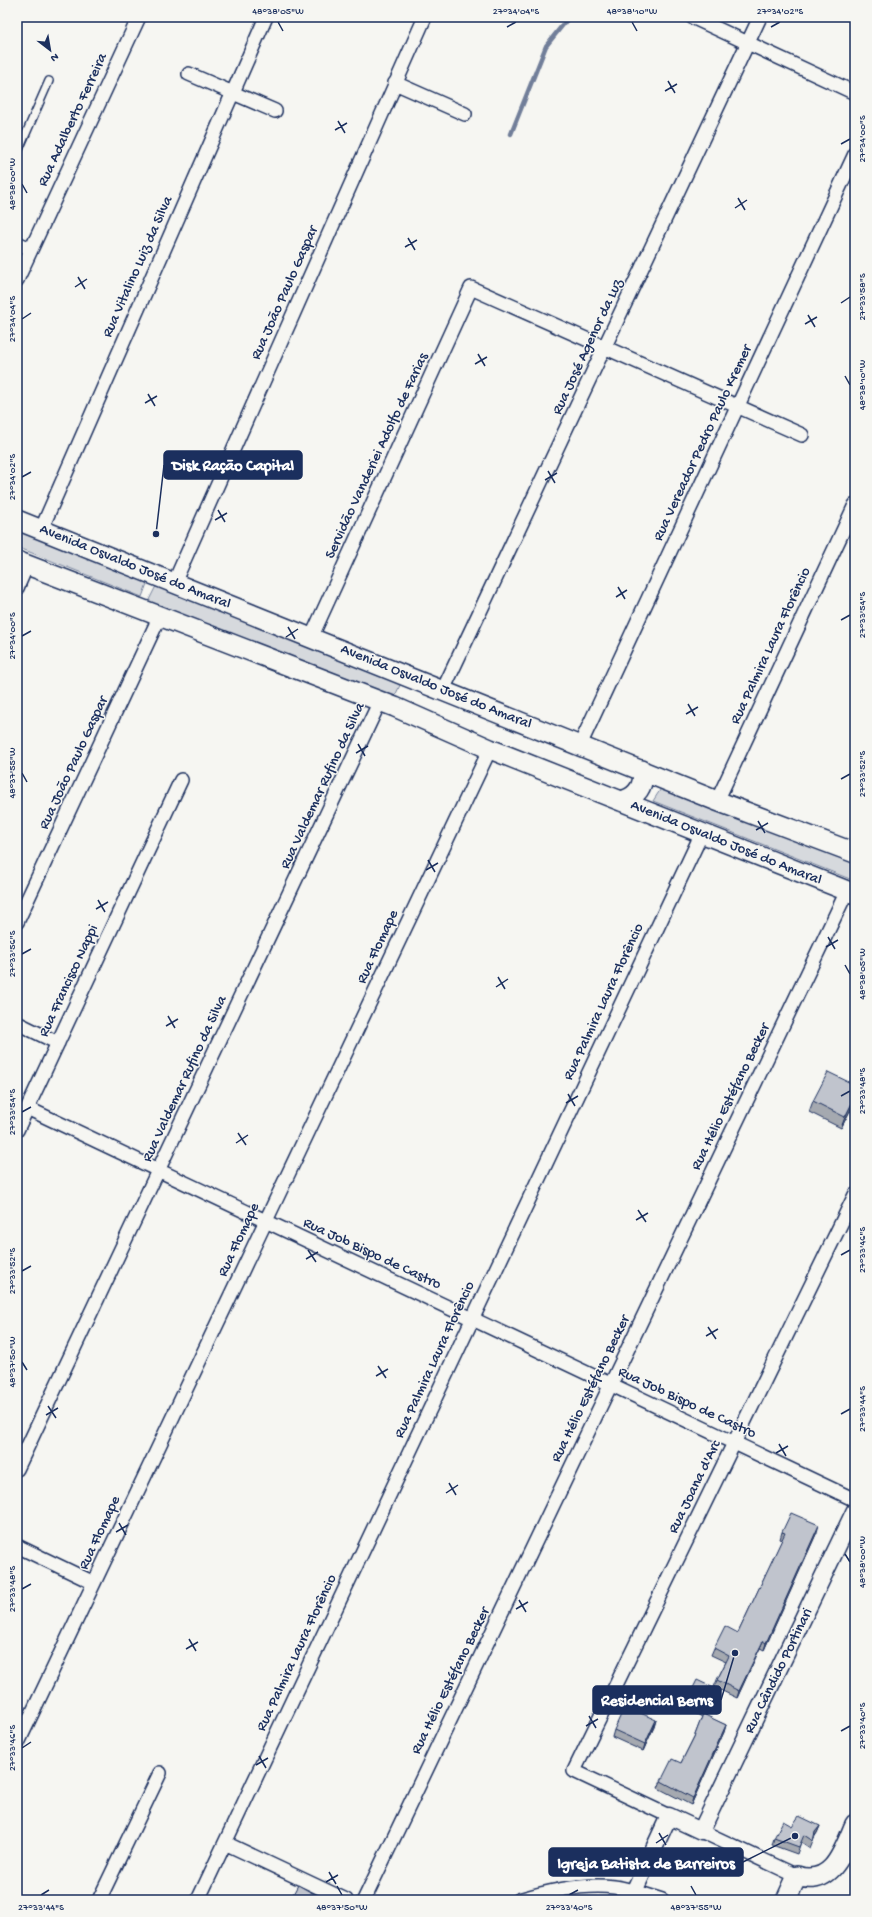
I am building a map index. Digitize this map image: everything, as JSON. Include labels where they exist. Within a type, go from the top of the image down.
[{"type":"main road","name":"Avenida Osvaldo José do Amaral","points":[[17,520],[717,800],[855,853]]},
{"type":"main road","name":"Avenida Osvaldo José do Amaral","points":[[22,563],[159,618],[380,701],[490,749],[851,893]]},
{"type":"main road","points":[[621,801],[628,799],[639,791],[642,784],[642,770]]},
{"type":"main road","points":[[786,1900],[797,1876],[817,1878],[833,1868],[838,1861],[855,1824]]},
{"type":"street","name":"Rua Adalberto Ferreira","points":[[17,280],[139,17]]},
{"type":"street","name":"Rua Vitalino Luiz da Silva","points":[[41,530],[266,17]]},
{"type":"street","name":"Rua João Paulo Gaspar","points":[[174,583],[425,17]]},
{"type":"street","points":[[692,17],[855,93]]},
{"type":"street","name":"Rua José Agenor da Luz","points":[[443,690],[760,17]]},
{"type":"street","points":[[189,74],[275,111]]},
{"type":"street","points":[[395,83],[465,114]]},
{"type":"street","name":"Rua Vereador Pedro Paulo Kremer","points":[[580,745],[855,154]]},
{"type":"street","points":[[17,243],[31,249]]},
{"type":"street","name":"Servidão Vanderiei Adolfo de Farias","points":[[311,638],[471,288],[605,348]]},
{"type":"street","points":[[605,348],[802,435]]},
{"type":"street","name":"Rua Palmira Laura Florêncio","points":[[717,800],[855,505]]},
{"type":"street","points":[[17,588],[22,563]]},
{"type":"street","name":"Rua João Paulo Gaspar","points":[[17,922],[159,618]]},
{"type":"street","name":"Rua Valdemar Rufino da Silva","points":[[17,1470],[380,701]]},
{"type":"street","name":"Rua Flomape","points":[[17,1745],[490,749]]},
{"type":"street","name":"Rua Francisco Nappi","points":[[17,1130],[181,780]]},
{"type":"street","name":"Rua Palmira Laura Florêncio","points":[[198,1900],[702,833]]},
{"type":"street","name":"Rua Hélio Estéfano Becker","points":[[364,1900],[611,1385],[851,893]]},
{"type":"street","points":[[17,1023],[58,1043]]},
{"type":"street","name":"Rua Job Bispo de Castro","points":[[27,1108],[855,1500]]},
{"type":"street","name":"Rua Joana d'Arc","points":[[669,1816],[574,1771],[855,1195]]},
{"type":"street","name":"Rua Cândido Portinari","points":[[701,1831],[855,1510]]},
{"type":"street","points":[[17,1546],[94,1583]]},
{"type":"street","points":[[100,1900],[160,1773]]},
{"type":"street","points":[[632,1895],[669,1816],[797,1876]]},
{"type":"street","points":[[225,1843],[346,1900]]},
{"type":"street","points":[[520,1900],[550,1892],[593,1886],[613,1887],[632,1895],[662,1900]]},
{"type":"lane","points":[[17,154],[49,82]]},
{"type":"shaded area","points":[[17,527],[148,581],[142,597],[17,547]]},
{"type":"shaded area","points":[[157,584],[402,681],[394,698],[148,602]]},
{"type":"shaded area","points":[[664,784],[855,860],[855,881],[653,801]]},
{"type":"building","points":[[828,1072],[855,1085],[855,1102],[853,1101],[845,1117],[813,1101]]},
{"type":"building","points":[[791,1513],[819,1525],[766,1643],[763,1641],[739,1691],[717,1680],[729,1656],[714,1648],[725,1626],[738,1633],[785,1533],[782,1532]]},
{"type":"building","points":[[697,1680],[718,1690],[707,1711],[687,1700]]},
{"type":"building","points":[[625,1706],[656,1720],[645,1744],[614,1730]]},
{"type":"building","points":[[703,1714],[726,1725],[693,1798],[661,1781],[672,1759],[681,1763],[695,1735]]},
{"type":"building","points":[[799,1816],[820,1826],[815,1832],[813,1841],[804,1835],[799,1847],[774,1838],[783,1821],[792,1826]]},
{"type":"building","points":[[298,1885],[325,1900],[290,1900]]},
{"type":"waterway","points":[[511,134],[546,46],[569,17]]},
{"type":"place","name":"Disk Ração Capital","points":[[156,534]]},
{"type":"place","name":"Residencial Berns","points":[[735,1653]]},
{"type":"place","name":"Igreja Batista de Barreiros","points":[[795,1836]]}]
